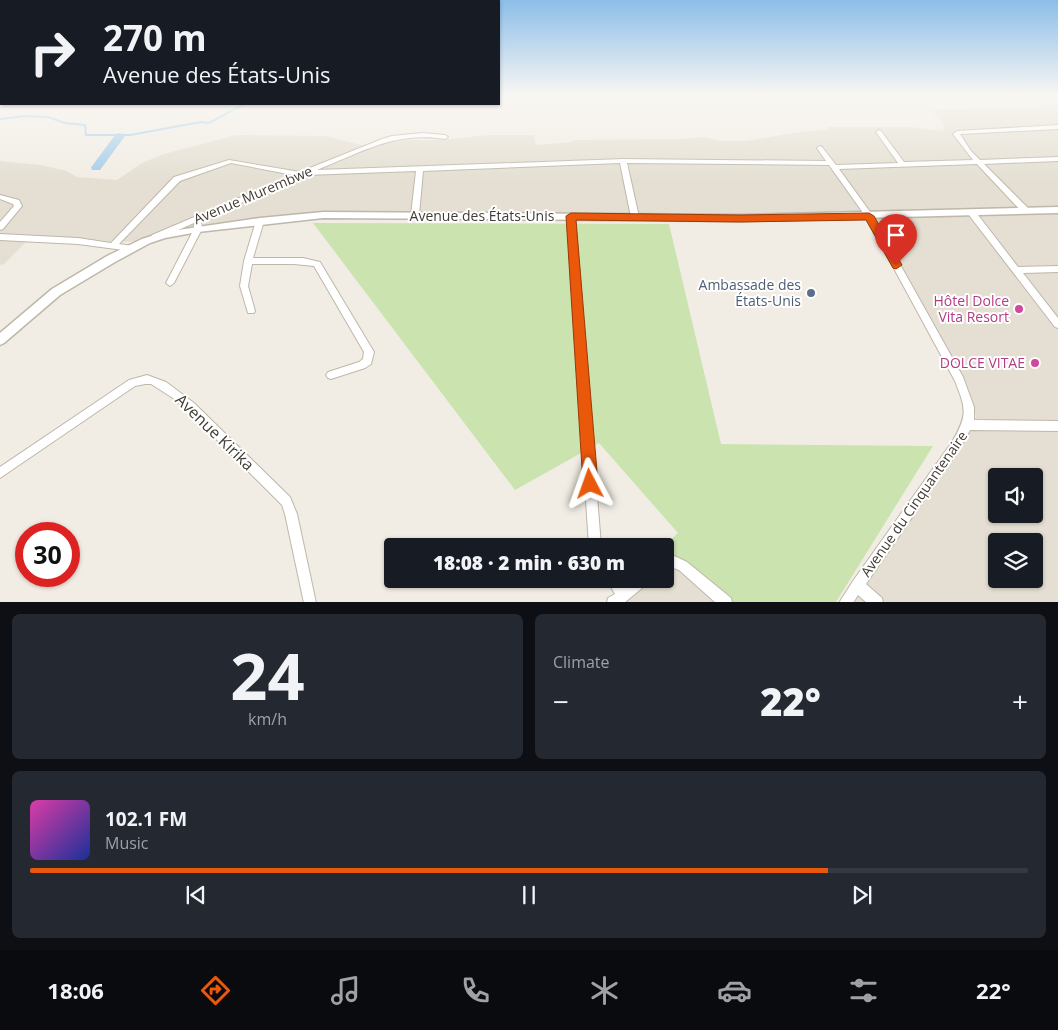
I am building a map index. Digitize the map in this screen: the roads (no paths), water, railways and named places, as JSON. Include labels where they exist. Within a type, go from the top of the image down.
[{"type":"street","points":[[1026,211],[956,134],[959,132],[1058,127]]},
{"type":"street","points":[[879,132],[902,164]]},
{"type":"street","name":"Avenue Murembwe","points":[[146,241],[302,174],[397,136],[430,134],[444,137]]},
{"type":"street","name":"Avenue du Cinquantenaire","points":[[820,148],[869,216],[960,380],[971,416],[968,425],[845,602]]},
{"type":"street","points":[[113,245],[177,179],[232,161],[302,174],[623,161],[832,165],[1058,159]]},
{"type":"street","points":[[623,161],[634,217]]},
{"type":"street","points":[[415,215],[420,169]]},
{"type":"street","points":[[0,197],[16,202],[18,206],[0,227]]},
{"type":"street","name":"Avenue des États-Unis","points":[[0,340],[56,292],[146,241],[164,235],[198,229],[260,221],[315,215],[740,218],[1058,210]]},
{"type":"street","points":[[972,213],[1058,325]]},
{"type":"street","points":[[571,216],[594,538]]},
{"type":"street","points":[[170,283],[198,229],[197,218]]},
{"type":"street","points":[[251,311],[244,286],[248,261],[260,221]]},
{"type":"street","points":[[0,237],[78,241],[131,248]]},
{"type":"street","points":[[248,261],[268,263],[309,261],[319,266],[369,354],[368,361],[362,365],[331,375]]},
{"type":"street","points":[[1017,270],[1058,269]]},
{"type":"street","name":"Avenue Kirika","points":[[0,473],[132,384],[144,380],[152,380],[173,392],[190,406],[286,501],[291,514],[310,602]]},
{"type":"street","points":[[968,425],[1058,426]]},
{"type":"street","points":[[674,562],[683,566],[726,602]]},
{"type":"street","points":[[857,585],[877,602]]},
{"type":"street","points":[[618,598],[632,588]]},
{"type":"waterway","points":[[76,124],[85,125],[86,135],[130,135],[190,124]]},
{"type":"waterway","points":[[96,168],[120,136]]},
{"type":"place","name":"Ambassade des États-Unis","points":[[811,293]]},
{"type":"place","name":"Hôtel Dolce Vita Resort","points":[[1019,309]]},
{"type":"place","name":"DOLCE VITAE","points":[[1035,363]]}]
